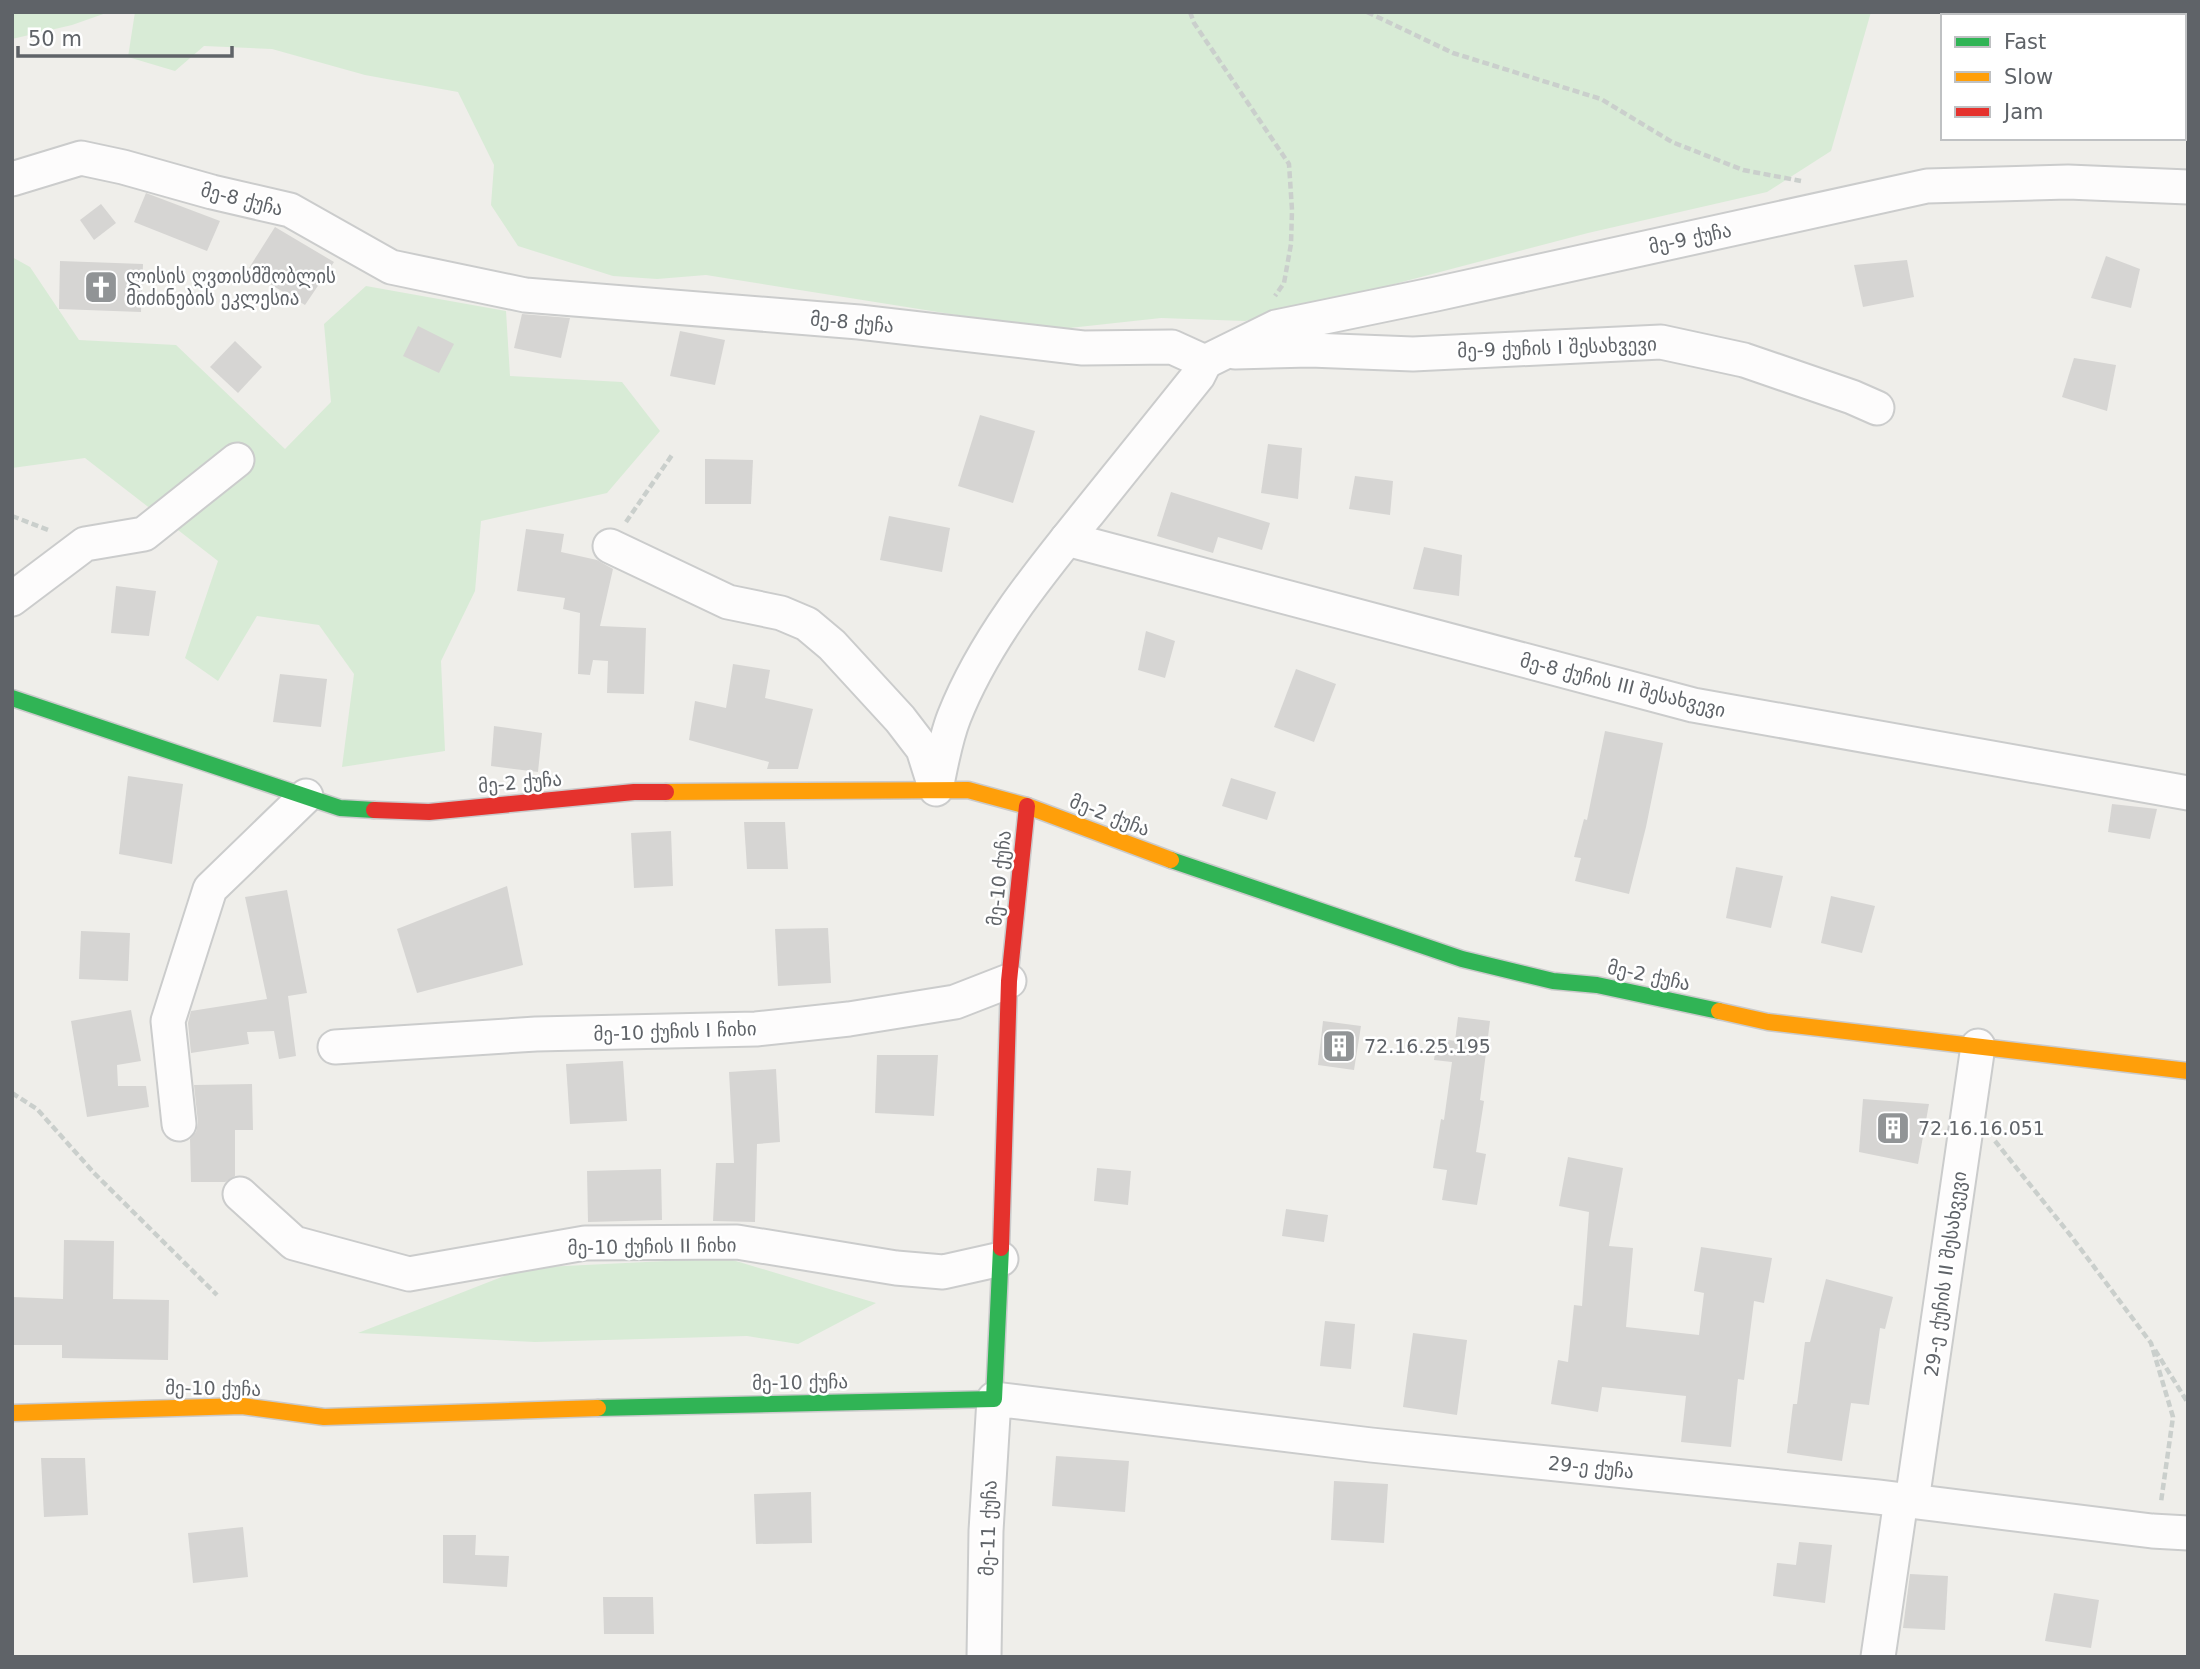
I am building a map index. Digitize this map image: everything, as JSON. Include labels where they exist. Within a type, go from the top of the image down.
[{"type":"main road","name":"მე-2 ქუჩა","points":[[12,698],[340,808],[429,812],[635,792],[968,790],[1027,806],[1304,907],[1462,959],[1553,981],[1597,985],[1768,1022],[2188,1071]]},
{"type":"main road","name":"მე-10 ქუჩა","points":[[12,1413],[242,1406],[324,1417],[670,1405],[994,1399],[1009,981],[1027,806]]},
{"type":"street","name":"მე-8 ქუჩა","points":[[12,179],[80,158],[123,167],[290,210],[391,267],[525,295],[859,322],[1083,348],[1172,347],[1215,358]]},
{"type":"street","name":"მე-9 ქუჩა","points":[[1215,358],[1276,327],[1436,295],[1927,186],[2068,182],[2188,187]]},
{"type":"street","name":"მე-9 ქუჩის I შესახვევი","points":[[1215,358],[1310,349],[1413,354],[1661,342],[1744,360],[1877,408]]},
{"type":"street","points":[[936,789],[954,718],[977,669],[1012,611],[1067,539],[1215,358]]},
{"type":"street","points":[[12,599],[85,544],[144,534],[237,460]]},
{"type":"street","name":"მე-8 ქუჩის III შესახვევი","points":[[1067,539],[1693,705],[2188,793]]},
{"type":"street","points":[[610,546],[728,602],[781,613],[807,625],[832,645],[900,719],[923,749],[936,789]]},
{"type":"street","points":[[179,1124],[168,1021],[210,889],[306,796]]},
{"type":"street","name":"მე-10 ქუჩის I ჩიხი","points":[[335,1047],[536,1034],[756,1029],[849,1019],[955,1002],[1009,981]]},
{"type":"street","name":"29-ე ქუჩის II შესახვევი","points":[[1878,1657],[1906,1501],[1978,1046]]},
{"type":"street","name":"მე-10 ქუჩის II ჩიხი","points":[[240,1194],[294,1242],[409,1274],[585,1243],[737,1242],[895,1268],[943,1272],[1001,1259]]},
{"type":"street","name":"29-ე ქუჩა","points":[[994,1399],[1371,1445],[2188,1533]]},
{"type":"street","name":"მე-11 ქუჩა","points":[[984,1657],[986,1531],[994,1399]]},
{"type":"path","points":[[1190,12],[1194,23],[1289,164],[1291,244],[1284,283],[1270,303]]},
{"type":"path","points":[[1367,12],[1453,53],[1601,99],[1672,142],[1743,170],[1812,183]]},
{"type":"path","points":[[610,546],[672,455]]},
{"type":"path","points":[[12,1093],[37,1108],[95,1174],[217,1295]]},
{"type":"path","points":[[1995,1140],[2151,1343],[2188,1403]]},
{"type":"path","points":[[2151,1343],[2173,1417],[2162,1498],[2152,1531]]},
{"type":"green space","points":[[12,12],[109,12],[72,25],[12,39]]},
{"type":"green space","points":[[135,12],[1871,12],[1831,151],[1767,192],[1588,233],[1245,321],[1161,318],[1051,330],[706,275],[657,279],[613,276],[518,246],[491,205],[494,165],[458,92],[365,75],[272,49],[204,46],[175,71],[128,57]]},
{"type":"green space","points":[[2008,12],[2188,12],[2188,38],[2186,14]]},
{"type":"green space","points":[[12,257],[30,267],[79,340],[176,345],[285,449],[331,402],[324,324],[366,286],[506,311],[510,376],[622,382],[660,431],[607,493],[481,521],[475,591],[441,661],[445,751],[342,767],[354,674],[319,625],[257,616],[218,681],[185,658],[218,561],[85,458],[12,468]]},
{"type":"green space","points":[[726,1258],[876,1303],[798,1344],[747,1336],[535,1342],[358,1333],[525,1268]]},
{"type":"building","points":[[146,193],[220,221],[207,251],[134,222]]},
{"type":"building","points":[[101,204],[116,223],[94,240],[80,220]]},
{"type":"building","points":[[275,227],[334,262],[305,305],[243,268],[249,268]]},
{"type":"building","points":[[2106,256],[2140,269],[2131,308],[2091,298]]},
{"type":"building","points":[[1907,260],[1914,297],[1863,307],[1854,265]]},
{"type":"building","name":"ლისის ღვთისმშობლის მიძინების ეკლესია","points":[[60,261],[143,264],[141,312],[59,309]]},
{"type":"building","points":[[522,314],[570,318],[561,358],[514,348]]},
{"type":"building","points":[[418,326],[454,344],[439,373],[403,356]]},
{"type":"building","points":[[680,331],[725,340],[715,385],[670,376]]},
{"type":"building","points":[[235,341],[262,367],[238,393],[210,367]]},
{"type":"building","points":[[2074,358],[2116,365],[2107,411],[2062,397]]},
{"type":"building","points":[[980,415],[1035,431],[1013,503],[958,486]]},
{"type":"building","points":[[1268,444],[1302,448],[1298,499],[1261,493]]},
{"type":"building","points":[[705,459],[753,460],[751,504],[705,504]]},
{"type":"building","points":[[1355,476],[1393,481],[1390,515],[1349,509]]},
{"type":"building","points":[[1171,492],[1270,523],[1262,550],[1218,537],[1213,553],[1157,536]]},
{"type":"building","points":[[889,516],[950,528],[942,572],[880,560]]},
{"type":"building","points":[[526,529],[564,534],[561,552],[597,560],[613,569],[600,626],[646,628],[644,694],[607,693],[608,661],[593,660],[590,675],[578,674],[580,613],[563,609],[565,598],[517,591]]},
{"type":"building","points":[[1424,547],[1462,555],[1459,596],[1413,589]]},
{"type":"building","points":[[116,586],[156,591],[149,636],[111,633]]},
{"type":"building","points":[[1146,631],[1175,641],[1165,678],[1138,670]]},
{"type":"building","points":[[733,664],[770,670],[765,698],[813,709],[798,769],[767,769],[769,762],[689,740],[695,701],[726,708]]},
{"type":"building","points":[[1296,669],[1336,684],[1314,742],[1274,727]]},
{"type":"building","points":[[280,674],[327,679],[321,727],[273,722]]},
{"type":"building","points":[[494,726],[542,733],[538,772],[491,766]]},
{"type":"building","points":[[1605,731],[1663,743],[1629,894],[1575,881],[1581,858],[1574,857],[1584,819],[1587,820]]},
{"type":"building","points":[[128,776],[183,784],[172,864],[119,854]]},
{"type":"building","points":[[1231,778],[1276,792],[1267,820],[1222,806]]},
{"type":"building","points":[[2112,804],[2157,809],[2150,839],[2108,832]]},
{"type":"building","points":[[744,822],[785,822],[788,869],[747,869]]},
{"type":"building","points":[[671,831],[673,886],[634,888],[631,833]]},
{"type":"building","points":[[1736,867],[1783,876],[1771,928],[1726,918]]},
{"type":"building","points":[[507,886],[523,965],[417,993],[397,929]]},
{"type":"building","points":[[287,890],[307,993],[288,996],[296,1056],[279,1059],[274,1031],[247,1032],[249,1044],[191,1053],[188,1023],[191,1011],[267,999],[245,897]]},
{"type":"building","points":[[1831,896],[1875,906],[1862,953],[1821,943]]},
{"type":"building","points":[[828,928],[831,983],[778,986],[775,929]]},
{"type":"building","points":[[81,931],[130,933],[128,981],[79,979]]},
{"type":"building","points":[[131,1010],[141,1061],[117,1065],[118,1086],[146,1086],[149,1107],[87,1117],[71,1021]]},
{"type":"building","points":[[1458,1017],[1490,1021],[1480,1100],[1484,1101],[1476,1152],[1486,1154],[1477,1205],[1442,1200],[1447,1170],[1433,1168],[1441,1119],[1444,1120],[1452,1062],[1434,1060],[1437,1038],[1455,1041]]},
{"type":"building","name":"72.16.25.195","points":[[1323,1021],[1361,1026],[1354,1070],[1318,1065]]},
{"type":"building","points":[[877,1055],[938,1055],[934,1116],[875,1113]]},
{"type":"building","points":[[623,1061],[627,1121],[570,1124],[566,1064]]},
{"type":"building","points":[[776,1069],[780,1142],[757,1144],[755,1222],[713,1221],[716,1163],[734,1163],[729,1072]]},
{"type":"building","points":[[252,1084],[253,1130],[235,1130],[235,1176],[225,1182],[191,1182],[190,1139],[196,1132],[198,1123],[194,1085]]},
{"type":"building","name":"72.16.16.051","points":[[1863,1099],[1929,1104],[1918,1164],[1859,1152]]},
{"type":"building","points":[[1568,1157],[1623,1168],[1609,1246],[1633,1248],[1626,1327],[1699,1335],[1704,1293],[1694,1291],[1701,1247],[1772,1258],[1764,1303],[1754,1301],[1744,1380],[1738,1379],[1731,1447],[1681,1442],[1686,1396],[1602,1387],[1598,1412],[1551,1404],[1558,1360],[1568,1362],[1574,1305],[1582,1306],[1589,1212],[1559,1206]]},
{"type":"building","points":[[1097,1168],[1131,1171],[1128,1205],[1094,1201]]},
{"type":"building","points":[[661,1169],[662,1220],[588,1222],[587,1171]]},
{"type":"building","points":[[1286,1209],[1328,1215],[1324,1242],[1282,1236]]},
{"type":"building","points":[[64,1240],[114,1241],[113,1299],[169,1300],[168,1360],[62,1358],[62,1345],[12,1345],[12,1297],[63,1299]]},
{"type":"building","points":[[1826,1279],[1893,1297],[1885,1329],[1880,1328],[1869,1405],[1851,1403],[1842,1461],[1787,1453],[1805,1342],[1810,1342]]},
{"type":"building","points":[[1325,1321],[1355,1324],[1351,1369],[1320,1366]]},
{"type":"building","points":[[1413,1333],[1467,1340],[1457,1415],[1403,1407]]},
{"type":"building","points":[[1056,1456],[1129,1461],[1125,1512],[1052,1506]]},
{"type":"building","points":[[41,1458],[85,1458],[88,1515],[44,1517]]},
{"type":"building","points":[[1334,1481],[1388,1484],[1384,1543],[1331,1540]]},
{"type":"building","points":[[811,1492],[812,1543],[756,1544],[754,1494]]},
{"type":"building","points":[[243,1527],[248,1577],[193,1583],[188,1533]]},
{"type":"building","points":[[443,1535],[476,1535],[475,1555],[509,1556],[507,1587],[443,1583]]},
{"type":"building","points":[[1799,1542],[1832,1545],[1825,1603],[1773,1596],[1777,1563],[1796,1565]]},
{"type":"building","points":[[1910,1574],[1948,1576],[1945,1630],[1903,1628]]},
{"type":"building","points":[[2054,1593],[2099,1600],[2091,1648],[2045,1641]]},
{"type":"building","points":[[603,1597],[653,1597],[654,1634],[604,1634]]},
{"type":"traffic: fast","points":[[12,698],[340,808],[374,810]]},
{"type":"traffic: fast","points":[[1171,860],[1462,959],[1553,981],[1597,985],[1719,1011]]},
{"type":"traffic: fast","points":[[598,1408],[994,1399],[1001,1248]]},
{"type":"traffic: slow","points":[[666,792],[968,790],[1027,806],[1171,860]]},
{"type":"traffic: slow","points":[[1719,1011],[1768,1022],[2188,1071]]},
{"type":"traffic: slow","points":[[12,1413],[242,1406],[324,1417],[598,1408]]},
{"type":"traffic: jam","points":[[374,810],[429,812],[634,792],[666,792]]},
{"type":"traffic: jam","points":[[1001,1248],[1009,981],[1027,806]]},
{"type":"place","name":"ლისის ღვთისმშობლის მიძინების ეკლესია","points":[[101,287]]},
{"type":"place","name":"72.16.25.195","points":[[1339,1046]]},
{"type":"place","name":"72.16.16.051","points":[[1893,1128]]}]
